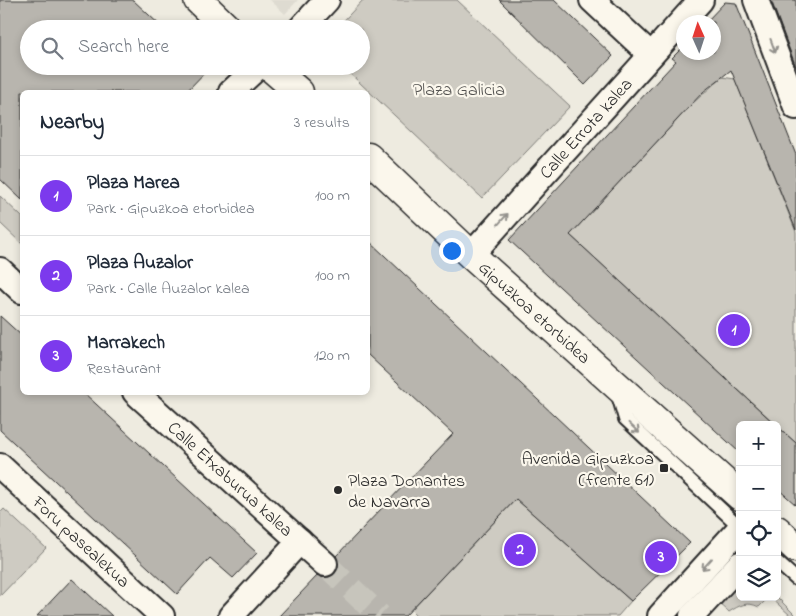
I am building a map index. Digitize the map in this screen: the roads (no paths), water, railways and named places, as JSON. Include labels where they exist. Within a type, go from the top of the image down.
[{"type":"main road","points":[[198,0],[219,20]]},
{"type":"main road","points":[[279,75],[297,90]]},
{"type":"main road","name":"Gipuzkoa etorbidea","points":[[370,159],[471,256],[736,492]]},
{"type":"main road","points":[[781,534],[796,548]]},
{"type":"street","points":[[308,20],[327,0]]},
{"type":"street","points":[[592,0],[650,54]]},
{"type":"street","name":"Calle Errota kalea","points":[[471,256],[650,54],[701,0]]},
{"type":"street","points":[[756,0],[796,107]]},
{"type":"street","points":[[233,90],[249,75]]},
{"type":"street","points":[[0,270],[20,289]]},
{"type":"street","name":"Calle Etxaburua kalea","points":[[138,395],[325,564]]},
{"type":"street","name":"Foru pasealekua","points":[[0,466],[162,616]]},
{"type":"street","points":[[660,616],[736,532]]},
{"type":"street","points":[[231,616],[300,541]]},
{"type":"street","points":[[781,547],[796,553]]},
{"type":"street","points":[[692,616],[736,568]]},
{"type":"lane","points":[[615,385],[624,419],[736,524]]},
{"type":"lane","points":[[781,566],[796,579]]},
{"type":"tunnel","points":[[325,564],[380,616]]},
{"type":"place","name":"Plaza Marea","points":[[734,330]]},
{"type":"place","name":"Avenida Gipuzkoa (frente 61)","points":[[664,468]]},
{"type":"place","name":"Plaza Donantes de Navarra","points":[[338,490]]},
{"type":"place","name":"Plaza Auzalor","points":[[520,550]]},
{"type":"place","name":"Marrakech","points":[[661,557]]},
{"type":"park label","name":"Plaza Galicia","points":[[459,89]]}]
